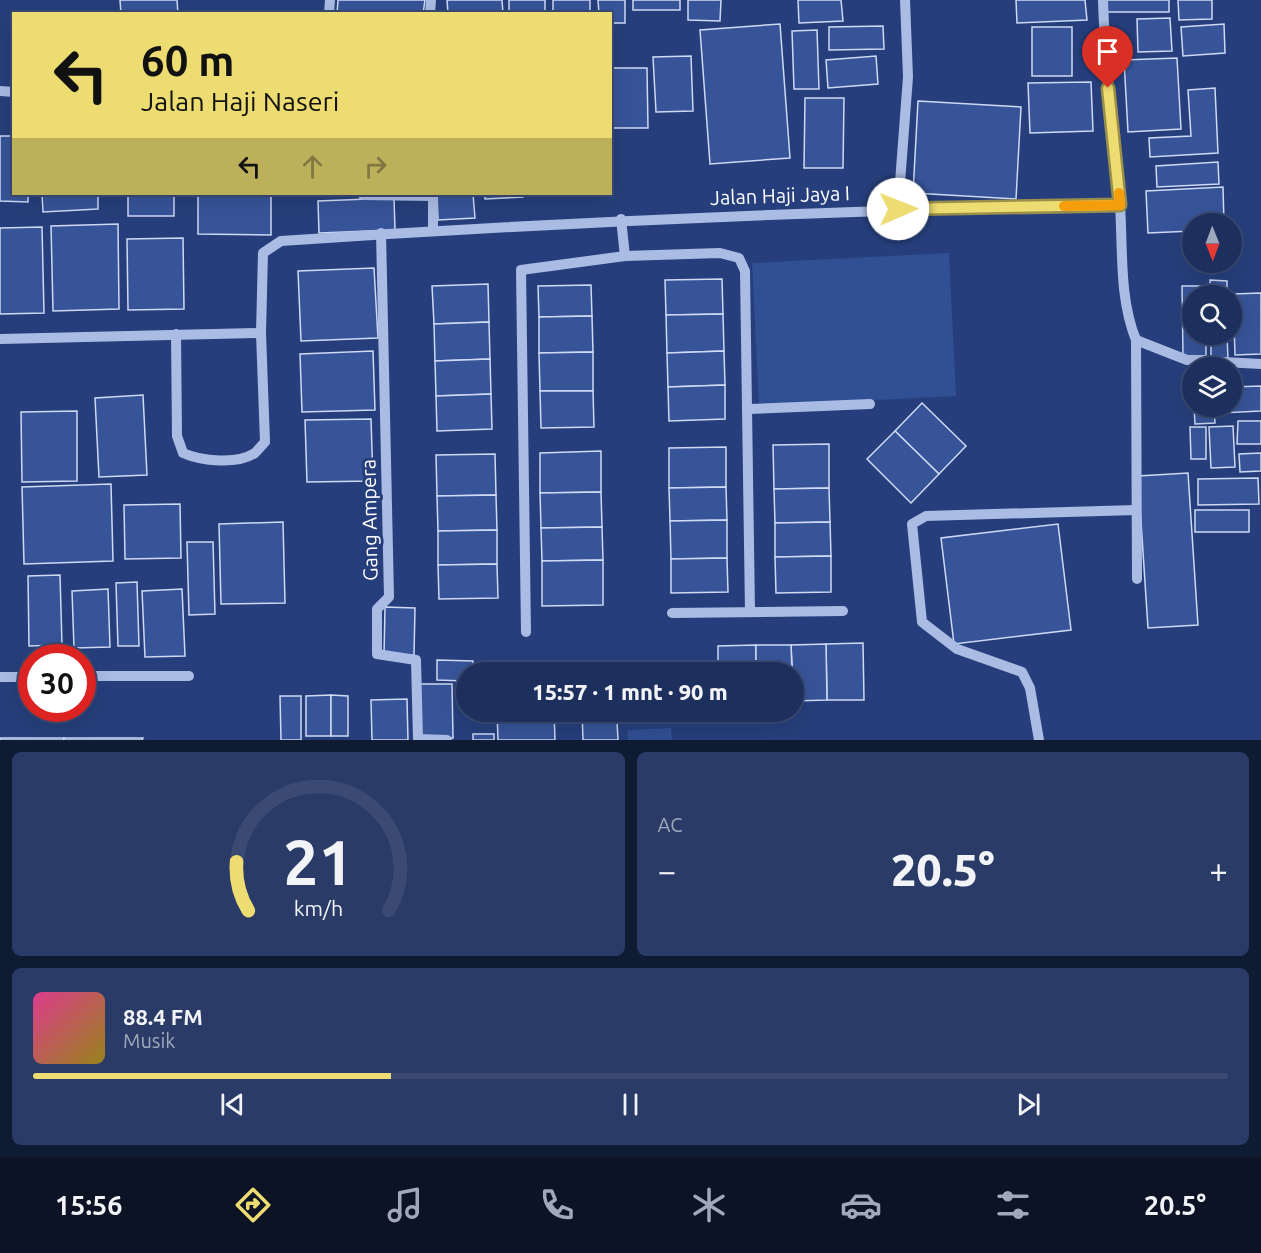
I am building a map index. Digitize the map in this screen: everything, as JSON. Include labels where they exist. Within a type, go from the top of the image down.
[{"type":"street","points":[[898,209],[908,77],[905,0]]},
{"type":"street","points":[[1103,0],[1105,64],[1120,205],[1126,316],[1136,340],[1137,579]]},
{"type":"street","points":[[363,195],[433,195],[433,231]]},
{"type":"street","name":"Jalan Haji Jaya I","points":[[176,334],[177,436],[183,453],[196,458],[215,459],[254,453],[265,442],[261,333],[263,253],[281,240],[621,219],[898,209],[1120,205]]},
{"type":"street","points":[[621,219],[625,256]]},
{"type":"street","name":"Gang Ampera","points":[[381,233],[389,597],[377,609],[377,654],[416,660],[418,739],[447,740]]},
{"type":"street","points":[[526,632],[521,270],[625,256],[720,253],[739,258],[745,272],[749,409],[750,612]]},
{"type":"street","points":[[0,339],[261,333]]},
{"type":"street","points":[[1136,340],[1187,360],[1261,364]]},
{"type":"street","points":[[749,409],[870,404]]},
{"type":"street","points":[[1039,740],[1029,688],[1022,672],[957,649],[922,622],[912,524],[926,516],[1136,510]]},
{"type":"street","points":[[672,613],[843,611]]},
{"type":"street","points":[[0,677],[18,676]]},
{"type":"street","points":[[96,676],[189,676]]},
{"type":"shaded area","points":[[949,253],[956,396],[759,406],[752,263]]},
{"type":"shaded area","points":[[671,728],[672,740],[628,740],[627,730]]},
{"type":"building","points":[[120,0],[177,0],[178,12],[121,12]]},
{"type":"building","points":[[338,0],[425,0],[423,12],[337,12]]},
{"type":"building","points":[[447,0],[502,0],[503,12],[448,12]]},
{"type":"building","points":[[509,0],[545,0],[545,12],[509,12]]},
{"type":"building","points":[[553,0],[590,0],[590,12],[553,12]]},
{"type":"building","points":[[598,0],[625,0],[625,23],[612,23],[612,12],[599,12]]},
{"type":"building","points":[[633,0],[680,0],[680,10],[633,10]]},
{"type":"building","points":[[688,0],[721,0],[720,21],[688,20]]},
{"type":"building","points":[[798,0],[841,0],[843,21],[799,23]]},
{"type":"building","points":[[1016,0],[1085,0],[1087,20],[1017,23]]},
{"type":"building","points":[[1106,0],[1169,0],[1169,12],[1106,12]]},
{"type":"building","points":[[1178,0],[1212,0],[1212,19],[1179,20]]},
{"type":"building","points":[[1170,18],[1172,51],[1138,52],[1137,19]]},
{"type":"building","points":[[780,24],[790,158],[710,164],[700,30]]},
{"type":"building","points":[[1224,24],[1225,53],[1183,56],[1181,27]]},
{"type":"building","points":[[883,26],[884,49],[829,50],[829,27]]},
{"type":"building","points":[[1032,27],[1072,27],[1072,76],[1032,76]]},
{"type":"building","points":[[817,30],[819,89],[794,89],[792,31]]},
{"type":"building","points":[[691,56],[693,111],[656,112],[653,57]]},
{"type":"building","points":[[876,56],[878,84],[828,88],[826,60]]},
{"type":"building","points":[[1177,58],[1181,129],[1128,132],[1124,60]]},
{"type":"building","points":[[612,68],[647,68],[648,128],[612,128]]},
{"type":"building","points":[[1091,82],[1093,131],[1030,133],[1028,83]]},
{"type":"building","points":[[1215,88],[1218,153],[1150,157],[1149,138],[1191,136],[1188,90]]},
{"type":"building","points":[[805,98],[844,98],[843,168],[804,168]]},
{"type":"building","points":[[918,101],[1021,107],[1016,199],[913,193]]},
{"type":"building","points":[[0,136],[12,136],[12,195],[28,195],[28,202],[0,201]]},
{"type":"building","points":[[1218,162],[1219,184],[1157,187],[1156,166]]},
{"type":"building","points":[[1223,187],[1224,213],[1182,213],[1182,231],[1148,233],[1146,191]]},
{"type":"building","points":[[42,195],[98,195],[98,209],[43,212]]},
{"type":"building","points":[[128,195],[174,195],[174,216],[128,216]]},
{"type":"building","points":[[198,195],[271,195],[271,235],[198,234]]},
{"type":"building","points":[[437,195],[473,195],[475,218],[438,220]]},
{"type":"building","points":[[485,195],[523,195],[523,197],[485,199]]},
{"type":"building","points":[[394,198],[395,230],[319,233],[318,201]]},
{"type":"building","points":[[118,224],[119,309],[53,311],[51,226]]},
{"type":"building","points":[[42,227],[44,313],[0,314],[0,228]]},
{"type":"building","points":[[183,238],[184,309],[128,310],[127,239]]},
{"type":"building","points":[[374,268],[378,338],[301,341],[298,271]]},
{"type":"building","points":[[722,279],[723,314],[666,315],[665,280]]},
{"type":"building","points":[[1210,280],[1227,281],[1227,285],[1210,285]]},
{"type":"building","points":[[488,284],[489,322],[434,324],[432,286]]},
{"type":"building","points":[[591,285],[592,316],[539,317],[538,286]]},
{"type":"building","points":[[1261,293],[1261,354],[1235,355],[1235,345],[1242,345],[1242,294]]},
{"type":"building","points":[[723,314],[724,351],[667,353],[666,315]]},
{"type":"building","points":[[592,316],[593,352],[539,353],[539,317]]},
{"type":"building","points":[[489,322],[490,359],[435,361],[434,324]]},
{"type":"building","points":[[1183,345],[1206,345],[1206,356],[1183,356]]},
{"type":"building","points":[[1211,345],[1227,345],[1228,357],[1211,357]]},
{"type":"building","points":[[373,351],[375,410],[302,412],[300,354]]},
{"type":"building","points":[[724,351],[725,385],[668,387],[667,353]]},
{"type":"building","points":[[593,352],[593,391],[540,391],[539,353]]},
{"type":"building","points":[[490,359],[491,394],[436,396],[435,361]]},
{"type":"building","points":[[725,385],[725,419],[669,421],[668,387]]},
{"type":"building","points":[[1261,386],[1261,411],[1242,412],[1242,387]]},
{"type":"building","points":[[540,391],[593,391],[594,427],[541,428]]},
{"type":"building","points":[[491,394],[492,429],[437,431],[436,396]]},
{"type":"building","points":[[143,395],[147,475],[99,477],[95,398]]},
{"type":"building","points":[[922,403],[966,446],[939,474],[895,431]]},
{"type":"building","points":[[77,411],[77,481],[22,482],[21,412]]},
{"type":"building","points":[[1195,417],[1215,417],[1215,423],[1195,424]]},
{"type":"building","points":[[371,419],[373,481],[307,482],[305,420]]},
{"type":"building","points":[[1238,421],[1261,421],[1261,444],[1237,444]]},
{"type":"building","points":[[1233,426],[1235,467],[1211,468],[1209,427]]},
{"type":"building","points":[[1190,427],[1206,427],[1206,459],[1191,459]]},
{"type":"building","points":[[895,431],[939,474],[911,503],[867,459]]},
{"type":"building","points":[[829,444],[829,488],[774,489],[773,445]]},
{"type":"building","points":[[726,447],[726,487],[669,488],[669,448]]},
{"type":"building","points":[[601,451],[601,492],[540,493],[540,453]]},
{"type":"building","points":[[1261,453],[1261,471],[1240,472],[1239,454]]},
{"type":"building","points":[[495,454],[496,495],[437,496],[436,455]]},
{"type":"building","points":[[1188,473],[1198,625],[1148,628],[1138,476]]},
{"type":"building","points":[[1258,478],[1259,504],[1198,505],[1198,479]]},
{"type":"building","points":[[111,484],[113,561],[24,564],[22,487]]},
{"type":"building","points":[[726,487],[727,520],[670,521],[669,488]]},
{"type":"building","points":[[829,488],[830,522],[775,523],[774,489]]},
{"type":"building","points":[[601,492],[602,527],[541,528],[540,493]]},
{"type":"building","points":[[496,495],[497,530],[438,531],[437,496]]},
{"type":"building","points":[[180,504],[181,558],[125,559],[124,505]]},
{"type":"building","points":[[1195,510],[1249,510],[1249,532],[1195,532]]},
{"type":"building","points":[[727,520],[727,558],[671,559],[670,521]]},
{"type":"building","points":[[283,522],[285,603],[221,604],[219,524]]},
{"type":"building","points":[[830,522],[831,556],[775,557],[775,523]]},
{"type":"building","points":[[1058,524],[1071,630],[954,644],[941,538]]},
{"type":"building","points":[[602,527],[603,560],[542,561],[541,528]]},
{"type":"building","points":[[497,530],[497,564],[438,565],[438,531]]},
{"type":"building","points":[[187,542],[213,542],[215,614],[189,615]]},
{"type":"building","points":[[831,556],[831,592],[776,593],[775,557]]},
{"type":"building","points":[[727,558],[728,592],[671,593],[671,559]]},
{"type":"building","points":[[603,560],[603,605],[542,606],[542,561]]},
{"type":"building","points":[[497,564],[498,598],[439,599],[438,565]]},
{"type":"building","points":[[60,575],[62,644],[29,644],[28,576]]},
{"type":"building","points":[[137,582],[139,646],[118,646],[116,583]]},
{"type":"building","points":[[108,589],[110,647],[96,647],[96,644],[74,644],[72,591]]},
{"type":"building","points":[[182,589],[185,656],[145,657],[142,591]]},
{"type":"building","points":[[385,607],[415,608],[414,655],[384,655]]},
{"type":"building","points":[[863,643],[864,700],[827,700],[826,644]]},
{"type":"building","points":[[826,644],[827,700],[804,701],[804,662],[792,662],[791,645]]},
{"type":"building","points":[[756,645],[756,662],[718,662],[718,646]]},
{"type":"building","points":[[756,645],[791,645],[792,662],[756,662]]},
{"type":"building","points":[[437,660],[473,661],[456,662],[456,681],[437,680]]},
{"type":"building","points":[[419,684],[452,684],[453,738],[420,738]]},
{"type":"building","points":[[331,695],[331,736],[306,736],[306,696]]},
{"type":"building","points":[[331,695],[348,696],[348,736],[331,736]]},
{"type":"building","points":[[280,696],[301,696],[301,740],[281,740]]},
{"type":"building","points":[[407,699],[408,740],[372,740],[371,700]]},
{"type":"building","points":[[497,722],[554,722],[555,740],[498,740]]},
{"type":"building","points":[[582,722],[617,722],[618,740],[583,740]]},
{"type":"building","points":[[473,734],[494,734],[494,740],[473,740]]},
{"type":"building","points":[[0,738],[64,738],[64,740],[0,740]]},
{"type":"building","points":[[64,738],[143,738],[142,740],[64,740]]},
{"type":"slow traffic","points":[[1064,206],[1120,205],[1119,193]]},
{"type":"route","points":[[898,209],[1120,205],[1108,88]]}]
